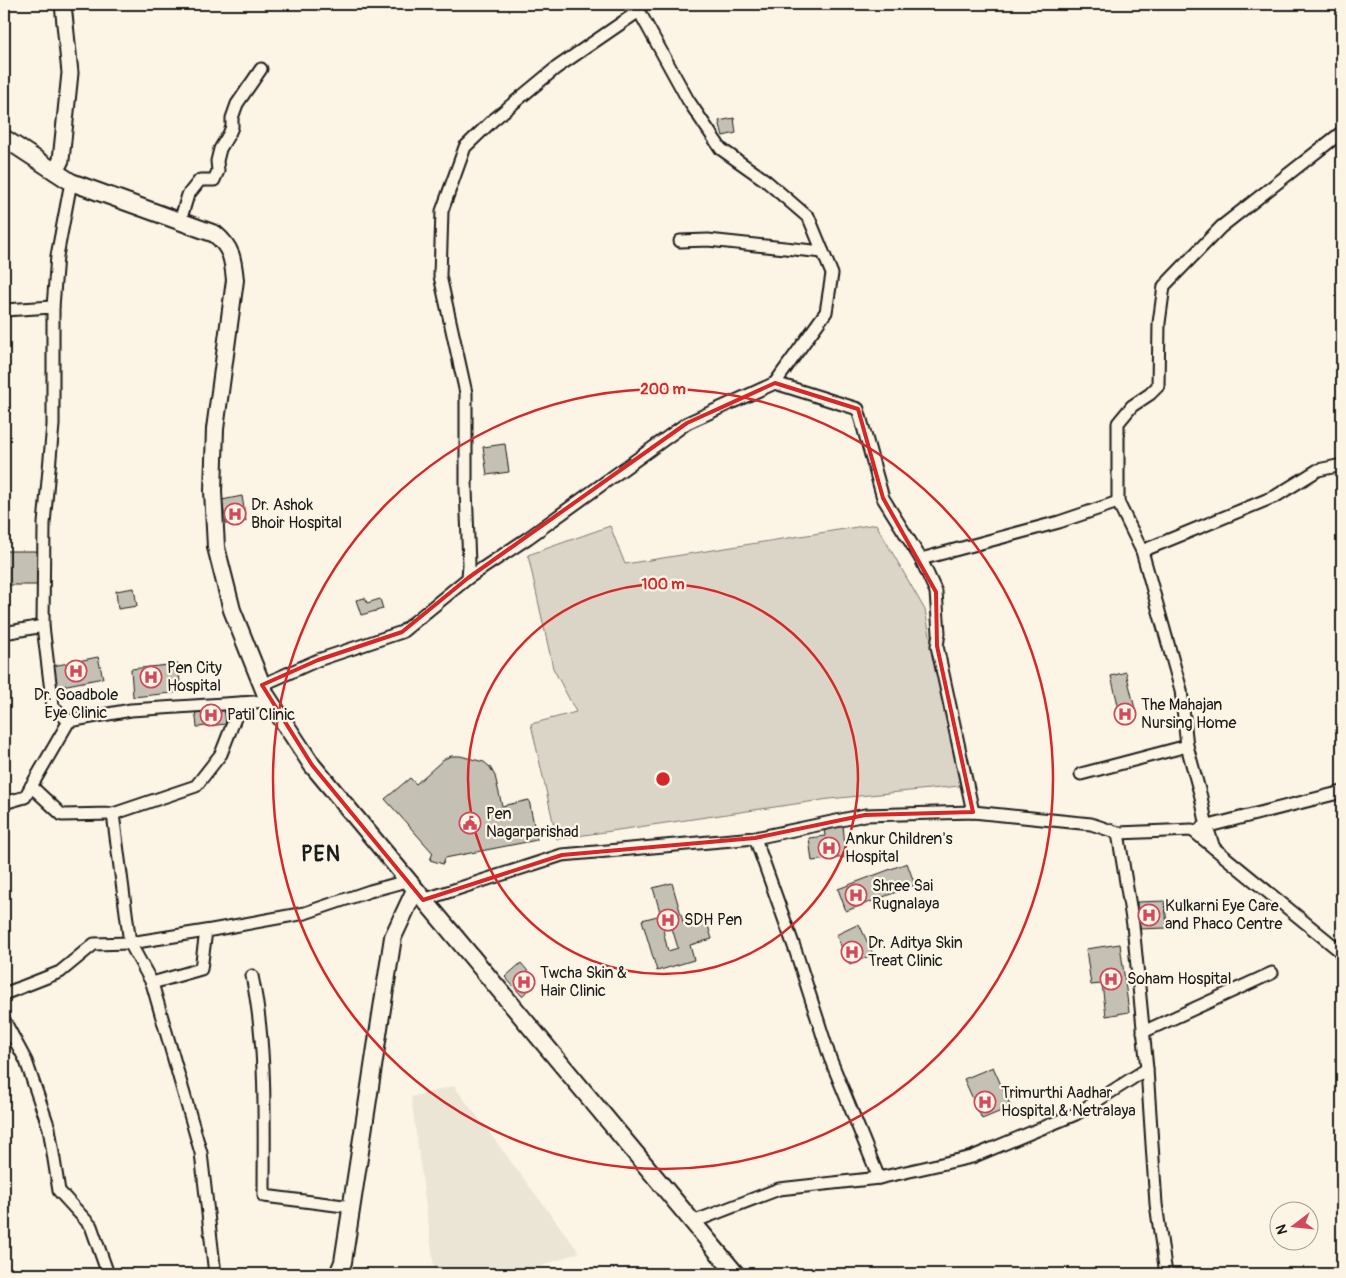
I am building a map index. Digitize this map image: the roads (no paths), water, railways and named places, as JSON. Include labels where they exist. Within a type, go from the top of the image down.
[{"type":"main road","points":[[4,138],[71,182],[215,234],[224,241],[233,257],[235,280],[214,428],[213,491],[216,547],[232,610],[262,685],[270,701],[312,765],[736,1274]]},
{"type":"main road","points":[[338,1274],[343,1262],[352,1207],[393,936],[415,890]]},
{"type":"street","points":[[55,172],[60,160],[70,72],[63,4]]},
{"type":"street","points":[[262,685],[318,660],[402,632],[468,578],[528,538],[687,424],[775,383],[826,312],[832,274],[810,218],[765,180],[721,148],[688,100],[642,7],[556,68],[492,121],[465,147],[442,211],[440,276],[466,393],[466,489],[470,564],[468,578]]},
{"type":"street","points":[[180,221],[188,195],[200,180],[214,180],[218,171],[217,161],[220,149],[229,134],[237,104],[261,68]]},
{"type":"street","points":[[1214,848],[1206,827],[1201,797],[1187,746],[1181,690],[1142,551],[1118,502],[1118,423],[1132,406],[1158,386],[1159,323],[1164,286],[1221,227],[1342,132]]},
{"type":"street","points":[[69,721],[53,707],[43,626],[44,524],[53,425],[53,307],[57,256],[71,182]]},
{"type":"street","points":[[680,241],[708,240],[823,252]]},
{"type":"street","points":[[4,310],[53,307]]},
{"type":"street","points":[[775,383],[858,409],[883,498],[921,560],[936,592],[939,633],[937,646],[973,812]]},
{"type":"street","points":[[1142,551],[1276,496],[1318,470],[1342,465]]},
{"type":"street","points":[[921,560],[1059,522],[1118,502]]},
{"type":"street","points":[[4,632],[43,626]]},
{"type":"street","points":[[4,804],[25,797],[69,721],[131,710],[270,701]]},
{"type":"street","points":[[31,786],[62,815],[113,814],[196,786],[221,754],[241,703]]},
{"type":"street","points":[[1081,774],[1187,746]]},
{"type":"street","points":[[4,994],[60,972],[94,944],[130,943],[305,913],[370,891],[415,890],[562,855],[755,838],[865,815],[973,812],[1091,824],[1118,833],[1192,830],[1342,792]]},
{"type":"street","points":[[113,814],[130,943],[152,983],[201,1153],[214,1274]]},
{"type":"street","points":[[1192,830],[1340,951],[1342,956]]},
{"type":"street","points":[[1118,833],[1133,925],[1144,1032],[1156,1204],[1166,1274]]},
{"type":"street","points":[[755,838],[796,952],[830,1058],[879,1178]]},
{"type":"street","points":[[152,983],[201,969],[206,931]]},
{"type":"street","points":[[1144,1032],[1272,973]]},
{"type":"street","points":[[252,976],[259,1007],[264,1113],[264,1196],[352,1207]]},
{"type":"street","points":[[4,1020],[26,1061],[49,1128],[59,1190],[91,1226],[108,1274]]},
{"type":"street","points":[[693,1222],[780,1190],[879,1178],[972,1157],[1076,1114],[1147,1069]]},
{"type":"place","name":"Dr. Ashok Bhoir Hospital","points":[[235,514]]},
{"type":"place","name":"Dr. Goadbole Eye Clinic","points":[[76,671]]},
{"type":"place","name":"Pen City Hospital","points":[[151,677]]},
{"type":"place","name":"The Mahajan Nursing Home","points":[[1125,714]]},
{"type":"place","name":"Patil Clinic","points":[[211,715]]},
{"type":"place","name":"Pen Nagarparishad","points":[[470,823]]},
{"type":"place","name":"Ankur Children's Hospital","points":[[829,848]]},
{"type":"place","name":"Shree Sai Rugnalaya","points":[[856,895]]},
{"type":"place","name":"Kulkarni Eye Care and Phaco Centre","points":[[1149,915]]},
{"type":"place","name":"SDH Pen","points":[[668,920]]},
{"type":"place","name":"Dr. Aditya Skin Treat Clinic","points":[[852,952]]},
{"type":"place","name":"Soham Hospital","points":[[1111,979]]},
{"type":"place","name":"Twcha Skin & Hair Clinic","points":[[524,982]]},
{"type":"place","name":"Trimurthi Aadhar Hospital & Netralaya","points":[[985,1102]]},
{"type":"district","name":"PEN","points":[[321,854]]}]
